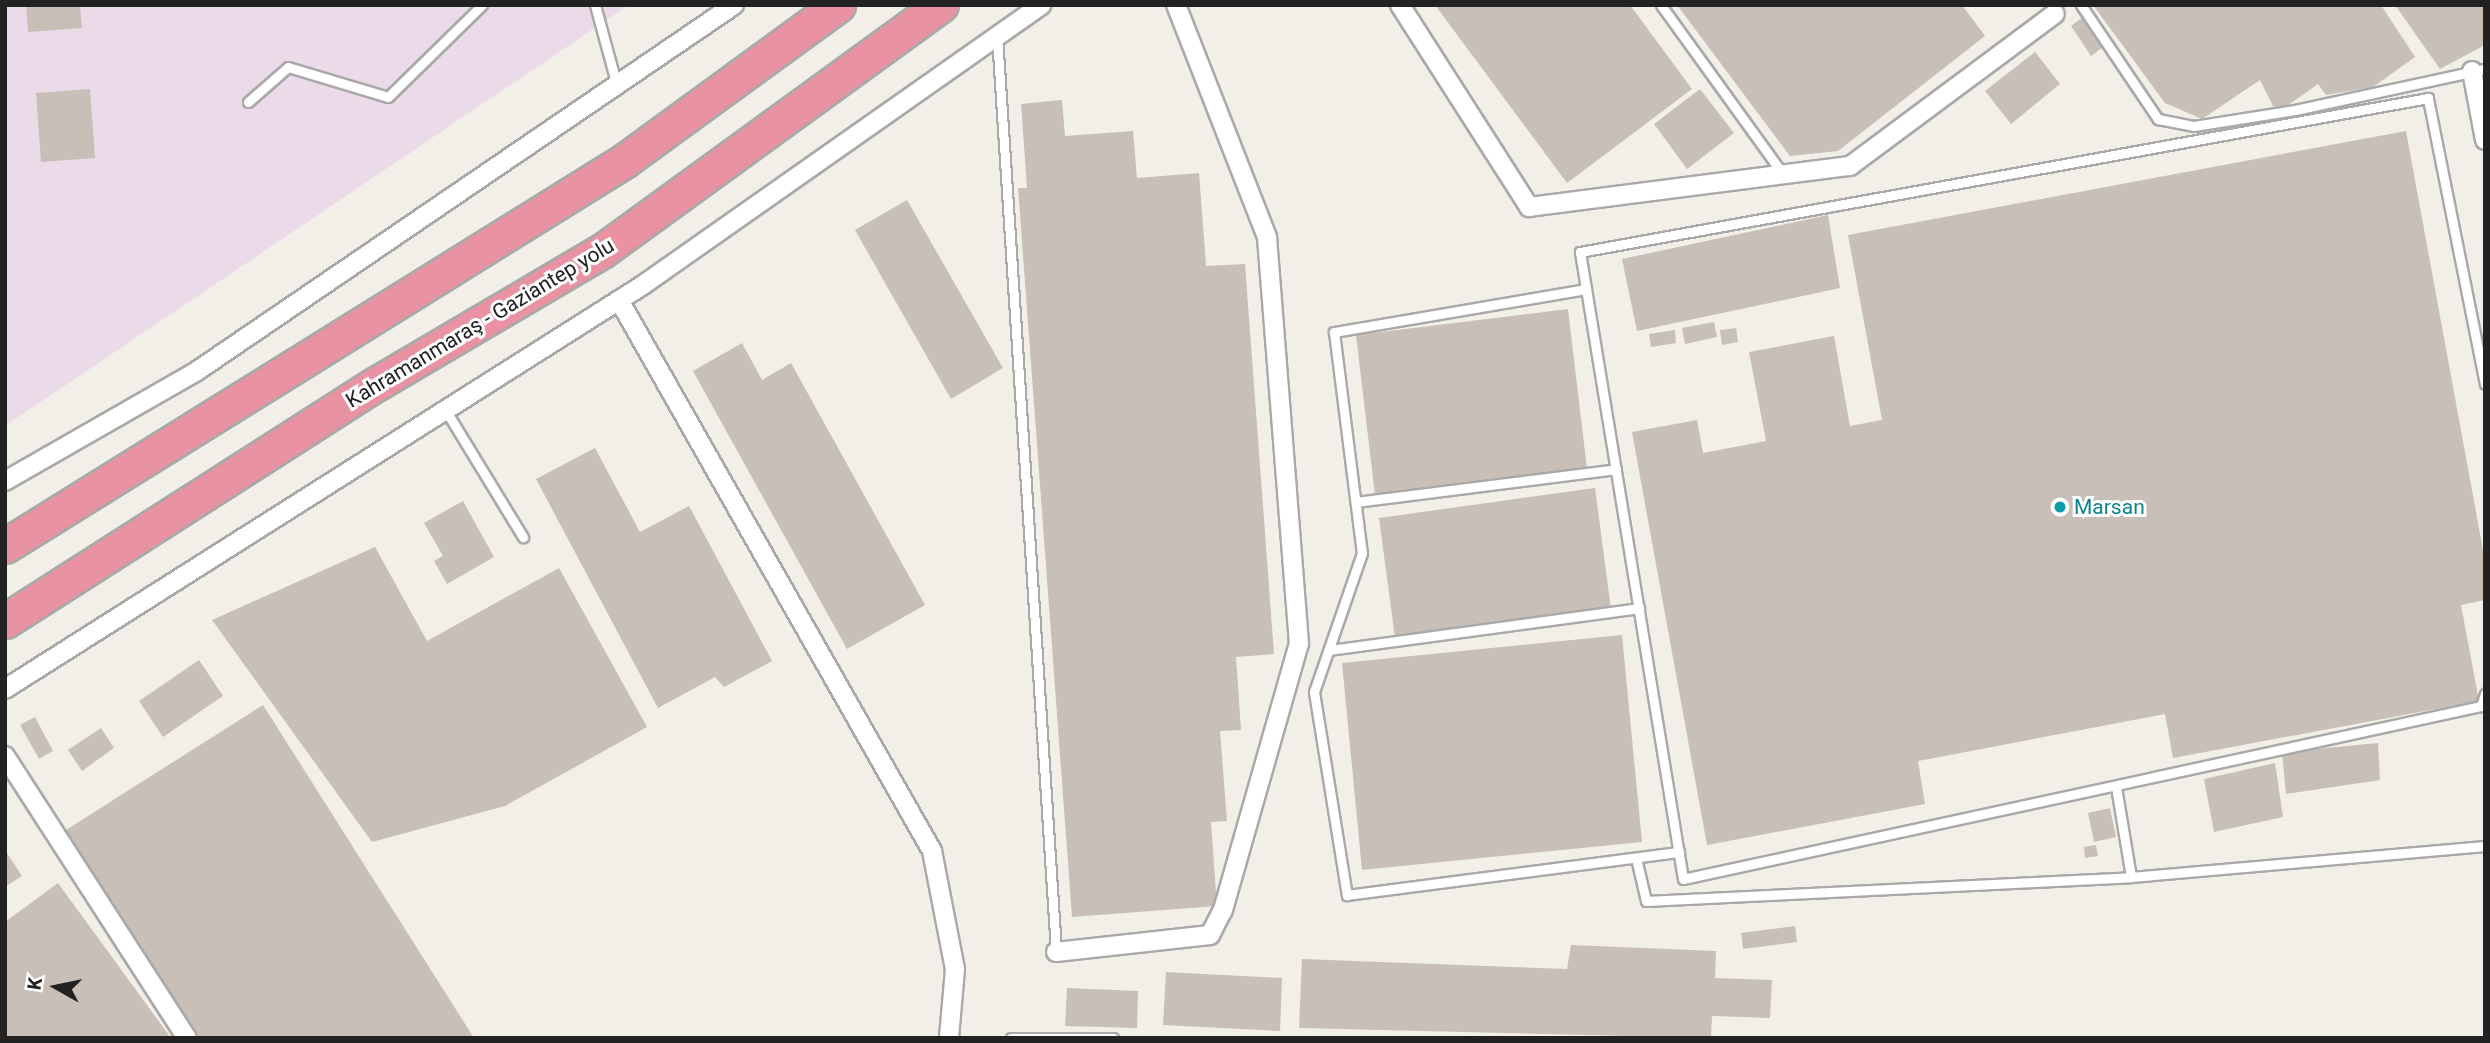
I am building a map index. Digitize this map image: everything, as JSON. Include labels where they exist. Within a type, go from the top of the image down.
[{"type":"highway","points":[[5,546],[624,161],[838,5]]},
{"type":"highway","name":"Kahramanmaraş - Gaziantep yolu","points":[[5,621],[376,384],[602,251],[941,5]]},
{"type":"street","points":[[5,481],[197,371],[618,87],[734,5]]},
{"type":"street","points":[[5,689],[619,300],[1042,5]]},
{"type":"street","points":[[1056,952],[1210,935],[1223,910],[1299,644],[1266,237],[1176,5]]},
{"type":"street","points":[[1401,5],[1529,207],[1850,166],[2052,9]]},
{"type":"street","points":[[2478,70],[2485,140]]},
{"type":"street","points":[[619,300],[933,852],[955,969],[949,1038]]},
{"type":"street","points":[[5,756],[187,1038]]},
{"type":"lane","points":[[248,102],[288,67],[388,97],[482,5]]},
{"type":"lane","points":[[595,5],[618,87]]},
{"type":"lane","points":[[1661,5],[1783,174]]},
{"type":"lane","points":[[2081,5],[2158,119],[2194,126],[2295,110],[2478,70]]},
{"type":"lane","points":[[997,36],[1056,952]]},
{"type":"lane","points":[[2485,384],[2428,98],[1580,252],[1683,879],[2116,787],[2264,750],[2482,706],[2485,694]]},
{"type":"lane","points":[[1586,289],[1334,332],[1362,553],[1314,692],[1347,895],[1679,852]]},
{"type":"lane","points":[[446,411],[523,537]]},
{"type":"lane","points":[[1356,502],[1616,469]]},
{"type":"lane","points":[[1329,650],[1639,608]]},
{"type":"lane","points":[[2116,787],[2132,877]]},
{"type":"lane","points":[[1636,858],[1646,901],[2132,877],[2485,846]]},
{"type":"lane","points":[[1011,1038],[1113,1038]]},
{"type":"shaded area","points":[[5,5],[629,5],[5,426]]},
{"type":"building","points":[[26,5],[80,5],[82,28],[28,32]]},
{"type":"building","points":[[1435,5],[1630,5],[1692,89],[1567,183]]},
{"type":"building","points":[[1677,5],[1962,5],[1985,36],[1838,151],[1790,156]]},
{"type":"building","points":[[2093,5],[2381,5],[2415,57],[2373,87],[2326,95],[2318,84],[2283,109],[2273,106],[2260,80],[2202,119],[2165,103]]},
{"type":"building","points":[[2395,5],[2485,5],[2485,45],[2440,69]]},
{"type":"building","points":[[2083,17],[2103,47],[2091,56],[2071,26]]},
{"type":"building","points":[[2035,52],[2060,84],[2011,124],[1985,91]]},
{"type":"building","points":[[90,89],[95,158],[41,162],[36,93]]},
{"type":"building","points":[[1700,89],[1734,133],[1687,169],[1654,124]]},
{"type":"building","points":[[1062,100],[1065,136],[1133,131],[1137,178],[1199,173],[1206,266],[1245,264],[1274,654],[1236,657],[1241,730],[1220,731],[1227,821],[1211,822],[1217,906],[1072,917],[1018,188],[1027,188],[1021,104]]},
{"type":"building","name":"Marsan","points":[[2406,131],[2485,561],[2485,600],[2461,605],[2479,701],[2173,758],[2165,714],[1918,761],[1925,804],[1707,845],[1632,432],[1697,420],[1703,453],[1766,441],[1749,352],[1834,336],[1850,426],[1882,420],[1848,235]]},
{"type":"building","points":[[907,200],[1003,368],[951,399],[855,230]]},
{"type":"building","points":[[1828,215],[1840,288],[1637,331],[1622,259]]},
{"type":"building","points":[[1568,309],[1587,469],[1375,495],[1356,335]]},
{"type":"building","points":[[1714,322],[1717,337],[1685,344],[1682,328]]},
{"type":"building","points":[[1736,328],[1738,342],[1722,345],[1720,330]]},
{"type":"building","points":[[1675,330],[1676,343],[1651,347],[1649,334]]},
{"type":"building","points":[[742,343],[762,380],[791,363],[925,605],[847,649],[693,371]]},
{"type":"building","points":[[595,448],[640,532],[689,506],[772,661],[724,687],[715,677],[658,708],[536,479]]},
{"type":"building","points":[[1595,488],[1611,609],[1395,638],[1379,518]]},
{"type":"building","points":[[463,501],[494,557],[447,584],[434,561],[443,556],[424,523]]},
{"type":"building","points":[[375,547],[427,641],[559,568],[647,727],[505,806],[372,842],[212,620]]},
{"type":"building","points":[[1622,635],[1642,842],[1362,870],[1342,663]]},
{"type":"building","points":[[199,660],[223,696],[163,737],[139,701]]},
{"type":"building","points":[[263,705],[474,1038],[197,1038],[66,830]]},
{"type":"building","points":[[35,717],[53,751],[39,759],[20,725]]},
{"type":"building","points":[[101,728],[114,748],[82,771],[68,750]]},
{"type":"building","points":[[2378,743],[2380,780],[2286,794],[2282,752]]},
{"type":"building","points":[[2275,763],[2283,817],[2214,832],[2204,779]]},
{"type":"building","points":[[2110,808],[2116,837],[2094,842],[2088,813]]},
{"type":"building","points":[[2096,845],[2098,856],[2085,858],[2084,847]]},
{"type":"building","points":[[5,850],[22,876],[5,887]]},
{"type":"building","points":[[58,883],[171,1038],[5,1038],[5,922]]},
{"type":"building","points":[[1795,926],[1797,942],[1743,949],[1741,933]]},
{"type":"building","points":[[1571,945],[1716,951],[1715,978],[1772,980],[1770,1018],[1712,1016],[1711,1038],[1299,1028],[1302,959],[1567,969]]},
{"type":"building","points":[[1166,972],[1282,978],[1280,1031],[1163,1025]]},
{"type":"building","points":[[1067,988],[1138,991],[1137,1028],[1065,1026]]},
{"type":"place","name":"Marsan","points":[[2060,507]]}]
